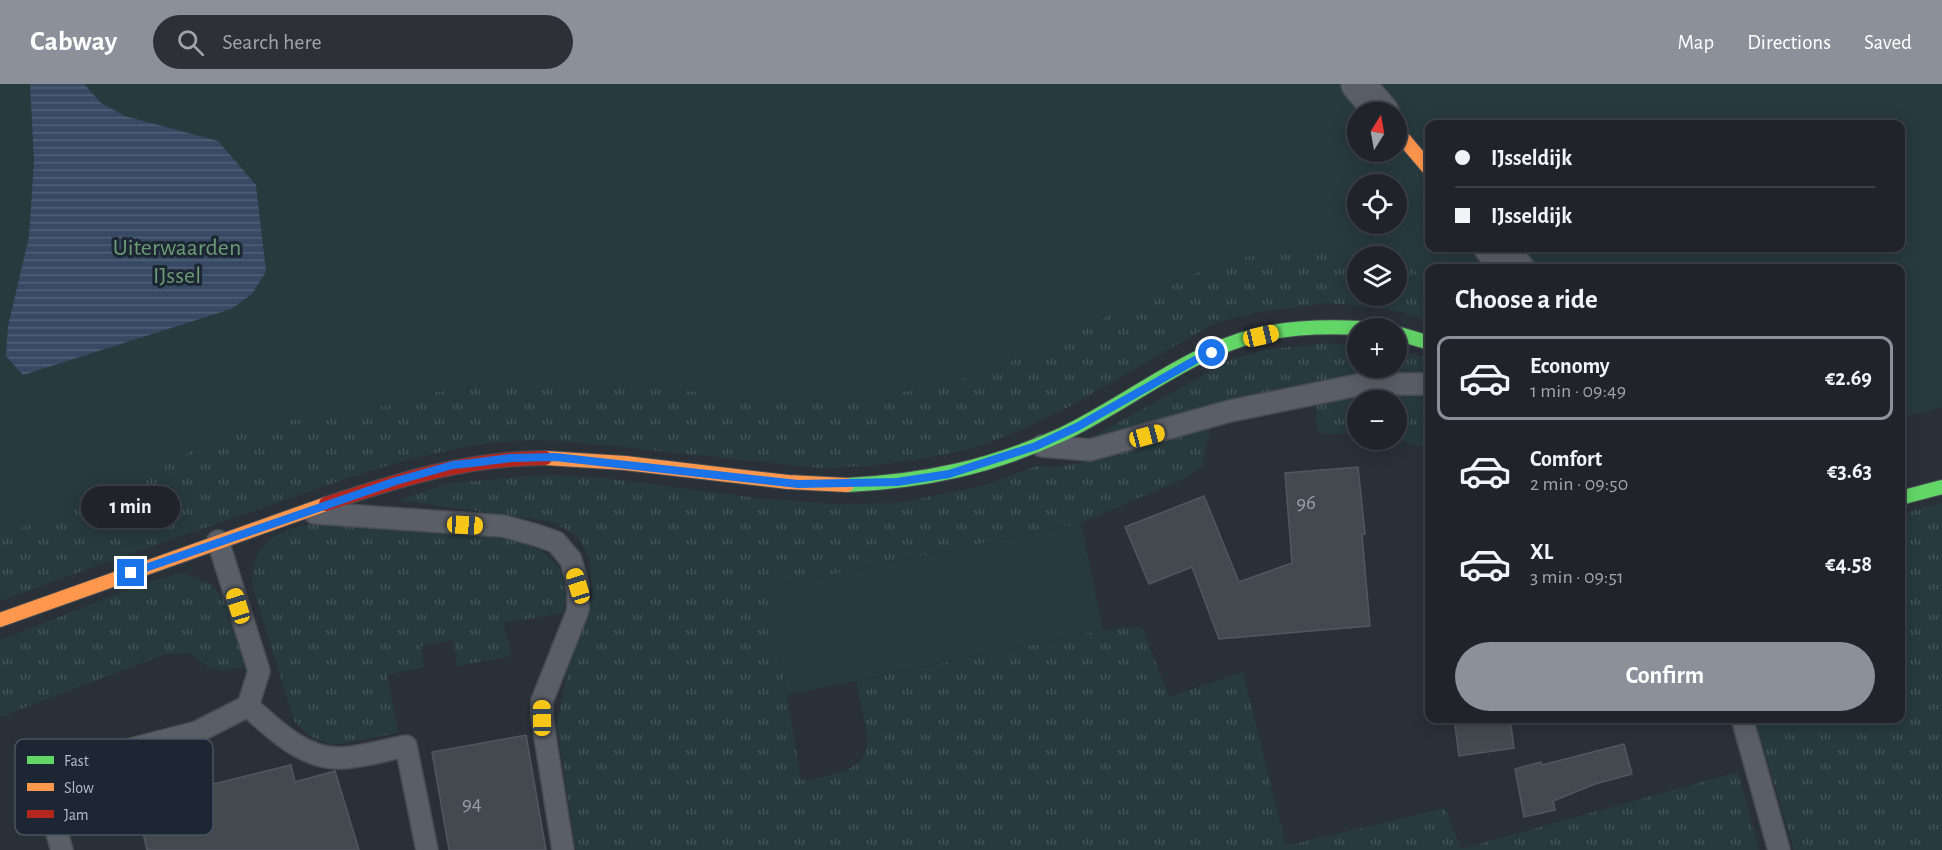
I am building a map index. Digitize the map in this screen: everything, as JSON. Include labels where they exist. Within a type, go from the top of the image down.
[{"type":"street","points":[[1358,84],[1373,102]]},
{"type":"street","points":[[1407,143],[1425,164]]},
{"type":"street","points":[[1496,252],[1512,264]]},
{"type":"street","points":[[0,620],[218,541],[396,481],[453,465],[511,458],[555,457],[798,484],[897,482],[949,474],[1036,446],[1077,427],[1197,359],[1242,340],[1290,330],[1332,326],[1347,327]]},
{"type":"street","points":[[1407,336],[1425,342]]},
{"type":"street","points":[[1905,497],[1942,487]]},
{"type":"lane","points":[[1036,446],[1090,450],[1230,411],[1363,384],[1425,384]]},
{"type":"lane","points":[[303,512],[503,526],[556,542],[571,560],[578,586],[578,610],[542,701],[542,718],[563,850]]},
{"type":"lane","points":[[170,739],[197,732],[248,706],[259,670],[218,541]]},
{"type":"lane","points":[[248,706],[289,741],[319,755],[342,759],[406,746],[427,850]]},
{"type":"lane","points":[[1743,723],[1779,850]]},
{"type":"lane","points":[[58,835],[62,850]]},
{"type":"green space","name":"Uiterwaarden IJssel","points":[[0,84],[1942,84],[1942,407],[1905,416],[1905,264],[1425,264],[1425,276],[1407,267],[1407,246],[1347,246],[1347,251],[1302,250],[1245,257],[1191,275],[1047,346],[978,375],[911,391],[827,401],[775,400],[701,392],[528,382],[430,393],[403,403],[233,429],[152,472],[122,483],[88,502],[0,535]]},
{"type":"green space","points":[[1347,154],[1347,162],[1388,162],[1394,174],[1347,174],[1347,234],[1407,234],[1407,201],[1425,238],[1425,252],[1430,252],[1430,264],[1425,264],[1425,320],[1403,312],[1360,306],[1407,306],[1407,246],[1347,246],[1347,305],[1326,303],[1257,312],[1215,323],[1068,407],[975,448],[921,459],[869,466],[820,468],[563,441],[498,442],[422,456],[342,480],[0,601],[0,382]]},
{"type":"green space","points":[[1327,343],[1347,344],[1347,378],[1353,378],[1280,390],[1098,441],[1093,437],[1230,360],[1264,350]]},
{"type":"green space","points":[[1407,353],[1425,358],[1425,377],[1407,377]]},
{"type":"green space","points":[[1425,392],[1425,448],[1407,442],[1407,393]]},
{"type":"green space","points":[[1347,396],[1347,434],[1319,433],[1316,418],[1318,402]]},
{"type":"green space","points":[[1206,427],[1210,429],[1202,467],[1183,479],[1081,523],[766,588],[801,781],[847,770],[859,762],[865,753],[867,741],[865,725],[856,681],[1103,630],[1142,626],[1169,697],[1243,672],[1286,846],[1445,808],[1461,849],[1738,772],[1759,850],[576,850],[557,725],[567,673],[592,599],[590,559],[578,537],[554,522],[398,500],[450,483],[546,475],[604,478],[764,499],[835,504],[899,503],[986,485],[1036,466],[1076,464]]},
{"type":"green space","points":[[1942,503],[1942,850],[1794,850],[1756,723],[1905,723],[1905,513]]},
{"type":"green space","points":[[1081,523],[1103,630],[787,695],[765,588]]},
{"type":"green space","points":[[320,524],[491,535],[523,543],[549,557],[559,567],[565,580],[566,595],[563,613],[503,623],[512,656],[457,666],[453,640],[421,646],[424,667],[387,675],[398,733],[334,745],[311,737],[294,721],[253,588],[253,572],[261,549],[270,540],[292,529]]},
{"type":"green space","points":[[179,573],[195,577],[211,585],[226,600],[247,664],[217,670],[190,653],[163,655],[0,717],[0,640],[146,583]]},
{"type":"water","points":[[30,84],[84,84],[101,103],[125,116],[218,141],[256,185],[266,272],[252,294],[231,309],[23,375],[6,356],[8,326],[29,237],[34,160]]},
{"type":"building","points":[[1358,467],[1365,534],[1362,535],[1370,626],[1219,639],[1192,567],[1149,584],[1125,527],[1204,496],[1239,582],[1292,563],[1285,473]]},
{"type":"building","points":[[1455,723],[1511,723],[1514,748],[1459,756]]},
{"type":"building","points":[[526,735],[546,850],[449,850],[432,752]]},
{"type":"building","points":[[1624,744],[1632,774],[1595,784],[1553,801],[1555,810],[1524,817],[1515,769],[1541,762],[1542,765]]},
{"type":"building","points":[[291,765],[295,782],[335,771],[359,850],[147,850],[143,835],[213,835],[213,784]]},
{"type":"traffic: fast","points":[[847,485],[931,476],[984,464],[1063,434],[1182,366],[1231,343],[1283,330],[1347,327]]},
{"type":"traffic: fast","points":[[1407,336],[1425,342]]},
{"type":"traffic: fast","points":[[1905,497],[1942,487]]},
{"type":"traffic: slow","points":[[1407,143],[1425,164]]},
{"type":"traffic: slow","points":[[545,458],[625,463],[788,482],[847,485]]},
{"type":"traffic: slow","points":[[0,620],[326,504]]},
{"type":"traffic: jam","points":[[326,504],[407,479],[461,466],[545,458]]},
{"type":"route","points":[[131,573],[396,481],[453,465],[511,458],[555,457],[798,484],[897,482],[949,474],[1036,446],[1077,427],[1197,359],[1212,353]]}]
